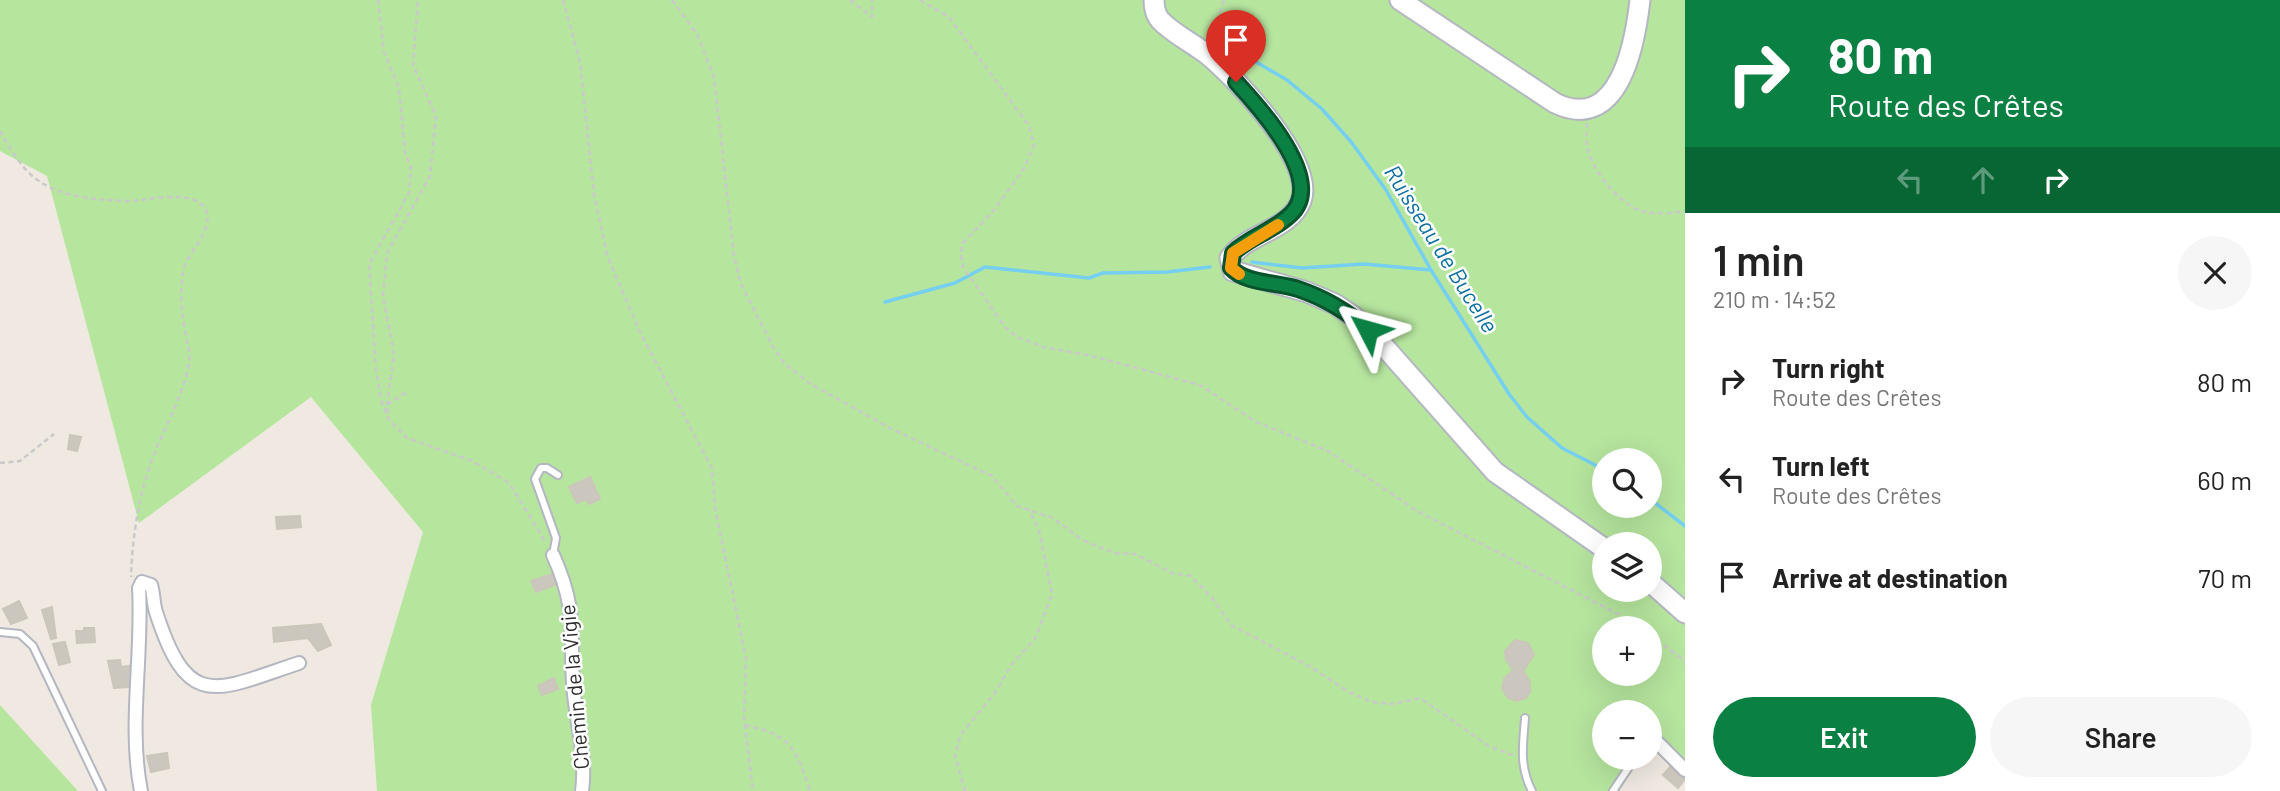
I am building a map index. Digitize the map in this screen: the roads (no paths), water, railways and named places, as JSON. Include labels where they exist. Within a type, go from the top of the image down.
[{"type":"street","points":[[1154,0],[1154,8],[1160,20],[1203,52],[1236,82],[1265,116],[1289,151],[1302,183],[1301,200],[1297,208],[1277,226],[1237,249],[1230,258],[1233,271],[1325,299],[1353,316],[1382,344],[1489,467],[1534,502],[1592,540]]},
{"type":"street","points":[[1400,0],[1555,103],[1572,110],[1587,109],[1606,99],[1622,76],[1636,33],[1640,0]]},
{"type":"street","name":"Chemin de la Vigie","points":[[553,555],[573,616],[573,685],[583,764],[582,791]]},
{"type":"street","points":[[141,791],[136,761],[141,638],[139,588],[142,582],[151,585],[155,609],[174,661],[195,683],[221,688],[299,663]]},
{"type":"street","points":[[1662,593],[1685,613]]},
{"type":"street","points":[[1662,749],[1685,770]]},
{"type":"lane","points":[[553,555],[556,538],[535,479],[541,468],[547,468],[558,475]]},
{"type":"lane","points":[[0,632],[20,634],[33,646],[102,791]]},
{"type":"lane","points":[[1525,718],[1521,758],[1524,776],[1532,791]]},
{"type":"lane","points":[[1613,791],[1627,770]]},
{"type":"waterway","name":"Ruisseau de Bucelle","points":[[1239,52],[1287,80],[1322,109],[1352,143],[1386,190],[1431,270],[1509,394],[1527,417],[1562,448],[1592,463]]},
{"type":"waterway","points":[[1252,262],[1302,268],[1364,264],[1431,270]]},
{"type":"waterway","points":[[885,302],[955,283],[985,267],[1089,278],[1103,273],[1167,272],[1210,267]]},
{"type":"waterway","name":"Ruisseau de Bucelle","points":[[1662,508],[1685,526]]}]
